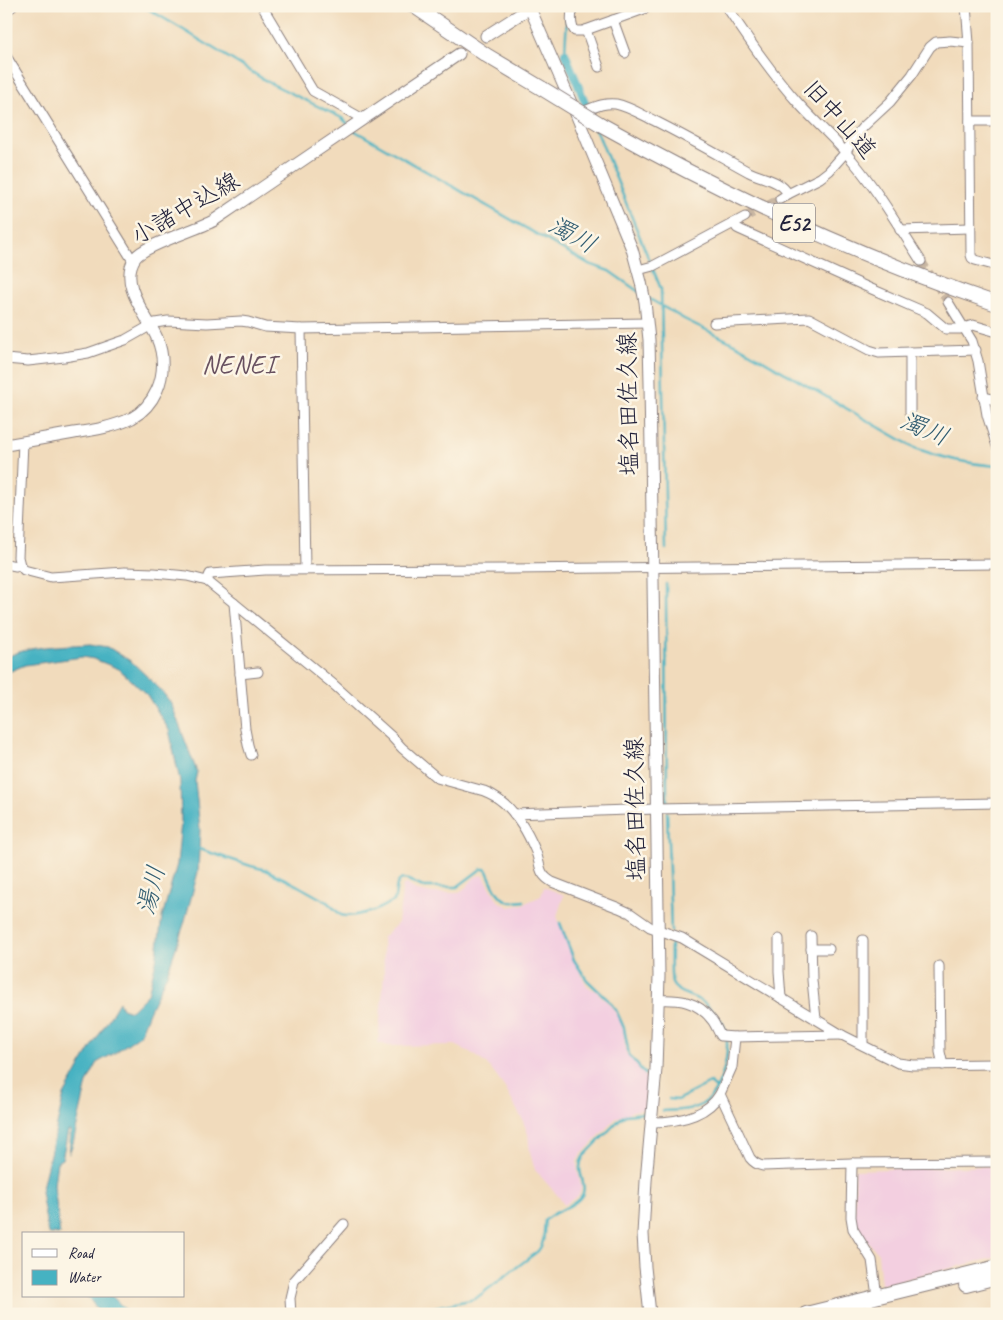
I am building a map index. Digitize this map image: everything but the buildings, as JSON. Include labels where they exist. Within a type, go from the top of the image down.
[{"type":"highway","name":"E52","points":[[414,6],[486,56],[600,124],[716,186],[849,248],[997,304]]},
{"type":"highway","points":[[845,1314],[997,1267]]},
{"type":"highway","points":[[806,1314],[872,1305],[997,1277]]},
{"type":"main road","points":[[486,36],[530,7],[632,249],[645,272]]},
{"type":"main road","name":"小諸中込線","points":[[6,445],[111,426],[140,413],[152,399],[161,378],[162,366],[158,340],[132,291],[129,275],[136,257],[147,249],[213,221],[459,54]]},
{"type":"main road","name":"塩名田佐久線","points":[[645,272],[650,384],[652,567],[664,809],[666,932],[658,1000],[656,1069],[646,1181],[644,1234],[650,1314]]},
{"type":"street","points":[[6,12],[13,6]]},
{"type":"street","points":[[262,6],[313,90],[360,121]]},
{"type":"street","points":[[572,6],[571,22],[572,28],[575,31],[586,30],[644,9]]},
{"type":"street","name":"旧中山道","points":[[726,6],[778,80],[804,110],[846,152],[921,261]]},
{"type":"street","points":[[966,6],[970,121],[970,251],[972,258],[997,266]]},
{"type":"street","points":[[613,20],[625,53]]},
{"type":"street","points":[[586,30],[599,68]]},
{"type":"street","points":[[780,199],[829,172],[846,152],[855,136],[890,102],[936,42],[968,43]]},
{"type":"street","points":[[6,56],[133,261]]},
{"type":"street","points":[[576,114],[606,104],[626,107],[753,174],[776,183],[786,190],[788,194]]},
{"type":"street","points":[[970,121],[997,121]]},
{"type":"street","points":[[645,272],[745,217]]},
{"type":"street","points":[[734,223],[741,230],[927,313],[946,329],[953,330],[973,325],[997,332]]},
{"type":"street","points":[[900,230],[970,228]]},
{"type":"street","points":[[948,302],[965,327],[976,350],[983,397],[997,446]]},
{"type":"street","points":[[714,324],[809,318],[879,353],[976,350]]},
{"type":"street","points":[[6,359],[28,361],[88,353],[125,340],[151,325],[168,321],[207,323],[241,321],[265,328],[301,329],[648,323]]},
{"type":"street","points":[[301,329],[305,569]]},
{"type":"street","points":[[910,352],[913,405]]},
{"type":"street","points":[[983,397],[997,400]]},
{"type":"street","points":[[23,442],[18,557],[20,565],[24,570],[51,577],[154,572],[207,581],[333,684],[436,778],[491,793],[500,800],[514,814],[527,834],[544,878],[619,908],[644,923],[682,938],[842,1035],[898,1063],[905,1065],[997,1064]]},
{"type":"street","points":[[6,564],[20,565]]},
{"type":"street","points":[[207,581],[210,574],[248,570],[997,564]]},
{"type":"street","points":[[234,604],[245,729],[251,755]]},
{"type":"street","points":[[240,674],[258,672]]},
{"type":"street","points":[[514,814],[664,809],[997,803]]},
{"type":"street","points":[[811,936],[816,1019]]},
{"type":"street","points":[[863,940],[867,980],[863,1045]]},
{"type":"street","points":[[781,998],[779,971],[782,944]]},
{"type":"street","points":[[811,949],[829,949]]},
{"type":"street","points":[[939,966],[940,1052],[943,1065]]},
{"type":"street","points":[[658,1000],[673,999],[690,1003],[712,1019],[719,1034],[729,1037],[842,1035]]},
{"type":"street","points":[[652,1122],[679,1120],[700,1112],[713,1103],[720,1094],[732,1068],[729,1037]]},
{"type":"street","points":[[720,1094],[750,1158],[758,1165],[997,1162]]},
{"type":"street","points":[[852,1163],[851,1217],[853,1229],[872,1260],[872,1305]]},
{"type":"street","points":[[291,1314],[290,1298],[294,1281],[344,1224]]},
{"type":"shaded area","points":[[484,876],[498,901],[509,907],[521,905],[541,896],[544,887],[564,895],[557,916],[570,953],[587,986],[597,992],[610,1005],[618,1017],[623,1030],[626,1053],[648,1080],[645,1109],[633,1111],[616,1118],[581,1155],[577,1161],[580,1192],[578,1196],[564,1205],[535,1170],[530,1153],[528,1134],[522,1119],[505,1088],[488,1065],[470,1052],[455,1045],[389,1046],[378,1043],[384,975],[383,937],[398,923],[403,885],[407,884],[417,891],[427,893],[458,893],[475,877]]},
{"type":"shaded area","points":[[997,1166],[997,1257],[881,1285],[878,1253],[855,1227],[855,1170]]},
{"type":"water","name":"湯川","points":[[90,644],[108,647],[132,662],[160,689],[171,703],[197,772],[195,781],[200,829],[198,872],[184,924],[167,974],[140,1035],[98,1062],[87,1083],[69,1154],[71,1131],[68,1131],[62,1159],[57,1162],[54,1185],[60,1232],[48,1232],[41,1192],[64,1095],[119,1002],[122,1008],[131,1011],[148,994],[156,961],[162,917],[177,864],[181,822],[180,781],[169,730],[147,695],[119,669],[94,659],[82,657],[25,665],[6,673],[6,658],[24,651],[46,647]]},
{"type":"water","points":[[89,1298],[114,1298],[130,1314],[101,1314]]},
{"type":"waterway","name":"濁川","points":[[143,6],[268,82],[342,118],[349,125]]},
{"type":"waterway","points":[[565,53],[567,6]]},
{"type":"waterway","points":[[565,53],[587,107]]},
{"type":"waterway","name":"濁川","points":[[353,129],[589,264],[609,271],[639,292]]},
{"type":"waterway","points":[[596,129],[661,289],[666,549]]},
{"type":"waterway","name":"濁川","points":[[648,298],[684,319],[735,344],[915,448],[955,460],[997,466]]},
{"type":"waterway","points":[[666,584],[667,807]]},
{"type":"waterway","points":[[667,812],[671,931]]},
{"type":"waterway","points":[[196,848],[266,870],[327,902],[341,915],[346,916],[374,911],[394,901],[397,886],[402,879],[423,887],[457,887],[481,869],[487,871],[499,895],[507,901],[524,901]]},
{"type":"waterway","points":[[560,923],[574,960],[587,980],[616,1010],[624,1028],[629,1055],[645,1074]]},
{"type":"waterway","points":[[663,1111],[692,1108],[701,1105],[708,1099],[719,1083],[727,1052],[725,1030],[719,1018],[705,1004],[681,992],[672,983],[671,937]]},
{"type":"waterway","points":[[669,1099],[677,1100],[710,1083],[716,1088]]},
{"type":"waterway","points":[[426,1314],[432,1308],[475,1299],[538,1251],[543,1240],[545,1220],[575,1202],[582,1194],[584,1189],[580,1163],[583,1157],[621,1118],[626,1115],[644,1113]]},
{"type":"tunnel","points":[[745,217],[780,199]]},
{"type":"tunnel","points":[[921,261],[948,302]]},
{"type":"district","name":"NENEI","points":[[239,364]]}]
